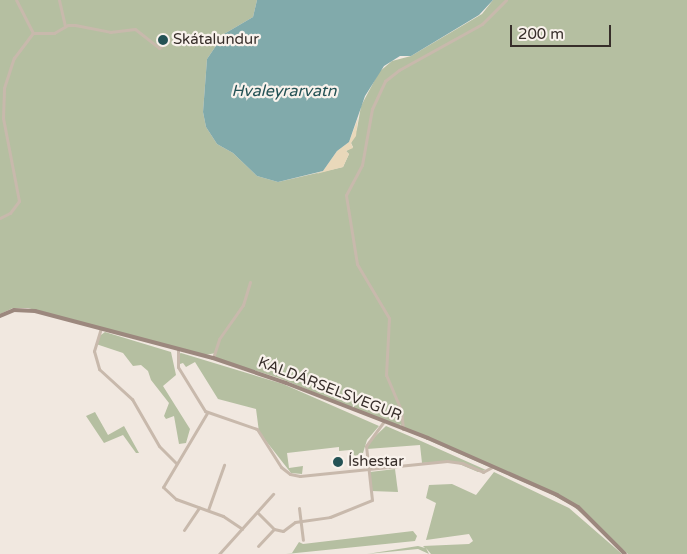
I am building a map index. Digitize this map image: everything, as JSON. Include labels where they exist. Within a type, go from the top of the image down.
[{"type":"street","points":[[16,0],[33,33]]},
{"type":"street","points":[[59,0],[65,26]]},
{"type":"street","points":[[403,429],[401,410],[386,375],[389,318],[357,264],[346,195],[362,165],[372,109],[385,81],[399,70],[482,24],[506,0]]},
{"type":"street","points":[[33,33],[54,33],[65,26],[76,25],[110,32],[134,29],[159,48],[169,40]]},
{"type":"street","points":[[0,218],[16,208],[19,201],[3,118],[4,88],[14,58],[33,33]]},
{"type":"street","points":[[213,358],[219,338],[243,305],[250,282]]},
{"type":"street","name":"KALDÁRSELSVEGUR","points":[[0,316],[14,310],[27,310],[213,358],[384,421],[569,501],[625,554]]},
{"type":"street","points":[[101,328],[94,351],[99,369],[132,399],[159,446],[176,463]]},
{"type":"street","points":[[178,349],[178,367],[207,413],[257,429],[281,467],[290,474],[300,476],[447,461],[462,463],[483,472],[492,467]]},
{"type":"street","points":[[207,413],[165,480],[165,491],[199,508],[208,510],[242,529]]},
{"type":"street","points":[[257,512],[274,529],[285,531],[295,522],[330,517],[372,500],[366,446],[384,421]]},
{"type":"street","points":[[208,510],[224,465]]},
{"type":"street","points":[[219,554],[273,494]]},
{"type":"street","points":[[184,530],[199,508]]},
{"type":"street","points":[[298,508],[303,540]]},
{"type":"street","points":[[258,546],[274,529]]},
{"type":"green space","points":[[0,0],[257,0],[253,17],[224,34],[207,59],[203,112],[206,127],[217,144],[233,153],[257,176],[278,182],[343,167],[349,154],[346,151],[353,147],[351,143],[357,129],[361,106],[379,72],[392,61],[411,56],[482,14],[493,0],[687,0],[687,554],[628,554],[573,506],[551,494],[405,430],[400,424],[399,427],[279,378],[220,360],[215,357],[216,353],[205,355],[28,308],[13,308],[0,314]]},
{"type":"green space","points":[[105,332],[171,352],[176,375],[163,386],[190,429],[186,443],[179,444],[174,416],[166,419],[164,416],[169,403],[151,380],[148,371],[141,365],[133,366],[123,353],[96,344],[98,337]]},
{"type":"green space","points":[[181,353],[283,384],[379,426],[367,440],[363,453],[355,456],[350,450],[339,451],[339,447],[287,453],[289,468],[303,466],[302,474],[291,473],[259,432],[256,409],[218,399],[195,362],[186,367],[183,363],[180,364],[178,354]]},
{"type":"green space","points":[[95,412],[108,435],[124,426],[139,453],[136,453],[123,435],[104,443],[86,416]]},
{"type":"green space","points":[[386,426],[486,470],[478,472],[452,461],[422,463],[420,445],[367,449],[369,442]]},
{"type":"green space","points":[[395,469],[398,492],[371,491],[370,472]]},
{"type":"green space","points":[[494,472],[569,508],[622,554],[431,554],[426,548],[429,554],[418,549],[367,554],[418,546],[425,548],[423,546],[469,544],[473,541],[469,534],[426,540],[436,503],[426,498],[429,485],[452,484],[476,495]]},
{"type":"green space","points":[[413,531],[417,536],[415,541],[286,554],[292,553],[299,542],[303,544]]},
{"type":"sand","points":[[358,118],[356,136],[351,143],[353,148],[346,151],[349,154],[343,167],[316,174],[323,171],[337,151],[349,142]]},
{"type":"water","name":"Hvaleyrarvatn","points":[[257,0],[493,0],[479,15],[411,56],[400,56],[384,66],[365,96],[349,142],[337,151],[323,171],[278,182],[257,176],[233,153],[217,144],[206,127],[203,112],[207,59],[224,34],[253,17]]},
{"type":"place","name":"Skátalundur","points":[[163,40]]},
{"type":"place","name":"Íshestar","points":[[338,462]]}]
